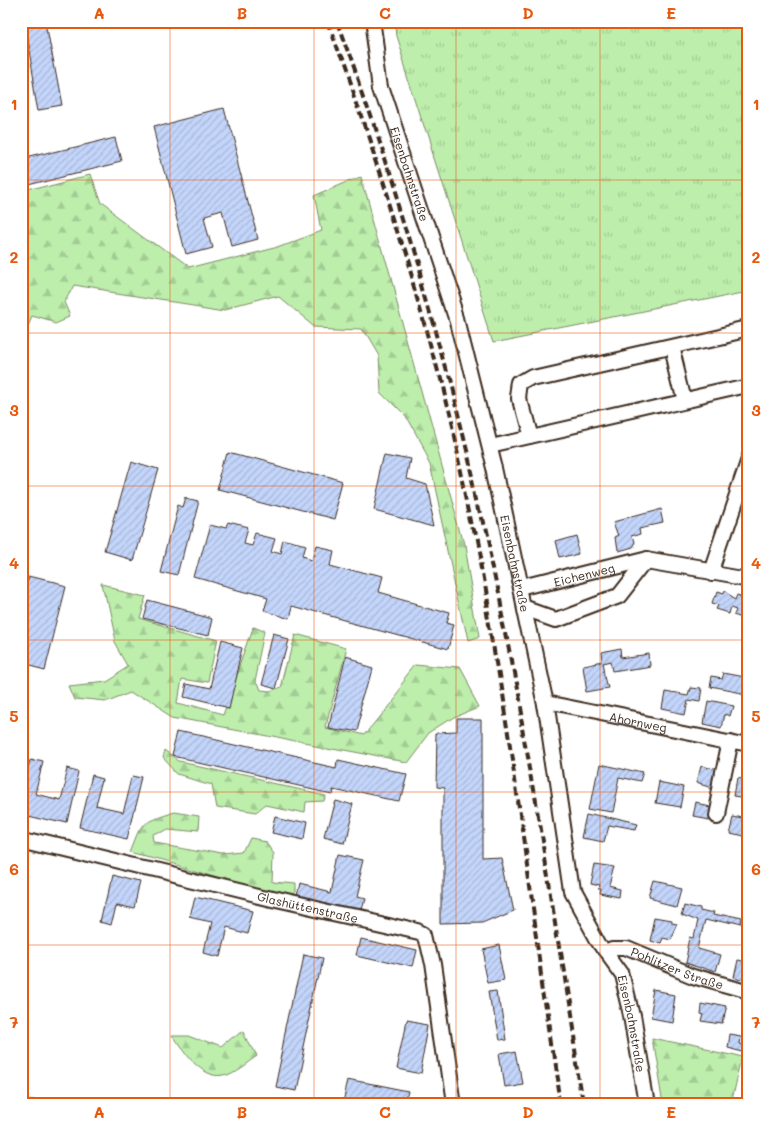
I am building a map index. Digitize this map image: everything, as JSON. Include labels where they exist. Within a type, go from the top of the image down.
[{"type":"street","name":"Eisenbahnstraße","points":[[372,21],[381,86],[458,320],[490,446],[545,703],[573,892],[606,952],[622,974],[632,1016],[647,1105]]},
{"type":"street","points":[[529,436],[519,399],[521,385],[533,378],[749,329]]},
{"type":"street","points":[[672,347],[685,400]]},
{"type":"street","points":[[490,446],[749,386]]},
{"type":"street","points":[[711,571],[749,458]]},
{"type":"street","name":"Eichenweg","points":[[522,590],[646,559],[749,577]]},
{"type":"street","name":"Eichenweg","points":[[525,608],[556,619],[617,596],[646,559]]},
{"type":"street","name":"Ahornweg","points":[[545,703],[749,744]]},
{"type":"street","points":[[716,813],[731,740]]},
{"type":"street","name":"Glashüttenstraße","points":[[21,838],[281,901],[420,932],[426,935],[433,965],[454,1105]]},
{"type":"street","name":"Pohlitzer Straße","points":[[606,952],[614,948],[626,948],[693,976],[749,992]]},
{"type":"green space","points":[[394,21],[749,21],[749,290],[494,341],[396,36]]},
{"type":"green space","points":[[90,174],[100,204],[188,269],[278,246],[321,230],[314,195],[362,174],[464,545],[480,639],[468,643],[429,463],[404,418],[379,393],[377,356],[361,329],[315,327],[278,296],[225,310],[72,286],[64,302],[70,316],[56,322],[32,315],[21,341],[21,192]]},
{"type":"green space","points":[[103,585],[145,595],[138,619],[216,641],[207,683],[182,679],[178,703],[223,715],[253,628],[265,633],[255,680],[259,690],[269,691],[282,687],[295,635],[346,649],[325,727],[361,736],[418,665],[460,669],[480,706],[453,717],[428,733],[406,762],[175,718],[131,690],[105,700],[75,697],[69,683],[104,679],[128,664],[115,641]]},
{"type":"green space","points":[[166,751],[181,762],[324,794],[322,801],[305,802],[304,812],[267,804],[255,814],[215,808],[211,784],[179,774],[164,758]]},
{"type":"green space","points":[[173,813],[199,817],[198,832],[165,829],[153,836],[154,843],[224,855],[244,853],[251,838],[265,841],[273,852],[272,882],[294,884],[294,899],[133,852],[143,829],[150,821]]},
{"type":"green space","points":[[244,1030],[256,1056],[223,1076],[207,1074],[192,1063],[171,1035],[189,1035],[223,1048]]},
{"type":"green space","points":[[652,1038],[743,1057],[732,1105],[663,1105]]},
{"type":"building","points":[[24,21],[46,21],[62,106],[39,110]]},
{"type":"building","points":[[224,109],[258,240],[232,247],[223,213],[204,218],[212,247],[186,254],[154,127]]},
{"type":"building","points":[[116,137],[122,161],[21,186],[21,160]]},
{"type":"building","points":[[230,452],[343,483],[333,520],[220,490]]},
{"type":"building","points":[[387,453],[410,458],[406,478],[425,484],[434,525],[374,509]]},
{"type":"building","points":[[131,462],[158,470],[132,560],[105,552]]},
{"type":"building","points":[[186,498],[198,501],[179,575],[161,571],[178,506],[183,508]]},
{"type":"building","points":[[662,509],[665,523],[642,528],[643,534],[632,537],[634,544],[631,549],[617,553],[615,538],[619,536],[614,522]]},
{"type":"building","points":[[210,525],[226,529],[228,525],[249,530],[245,543],[253,545],[257,533],[277,538],[273,551],[282,554],[285,541],[305,547],[302,558],[311,561],[315,546],[333,550],[330,564],[382,578],[378,593],[449,613],[446,623],[454,625],[448,649],[291,606],[288,619],[262,611],[266,599],[195,579]]},
{"type":"building","points":[[577,534],[582,554],[560,559],[556,540]]},
{"type":"building","points":[[28,577],[65,586],[44,669],[21,663],[21,605]]},
{"type":"building","points":[[723,591],[734,598],[736,593],[742,595],[743,592],[747,594],[749,617],[736,613],[738,608],[732,606],[730,614],[717,610],[719,606],[712,604],[716,592],[722,594]]},
{"type":"building","points":[[147,600],[212,617],[208,635],[142,619]]},
{"type":"building","points":[[274,635],[289,639],[276,688],[261,684]]},
{"type":"building","points":[[220,642],[243,648],[229,708],[183,697],[186,684],[209,689]]},
{"type":"building","points":[[622,649],[623,657],[649,653],[650,665],[615,671],[613,662],[604,664],[610,687],[587,691],[583,667],[602,663],[601,653]]},
{"type":"building","points":[[345,657],[372,665],[354,732],[328,727]]},
{"type":"building","points":[[723,674],[749,679],[749,696],[709,688],[711,678],[721,680]]},
{"type":"building","points":[[691,687],[701,688],[699,701],[689,699],[686,713],[662,708],[665,690],[689,694]]},
{"type":"building","points":[[706,701],[731,706],[728,716],[724,714],[721,726],[702,722]]},
{"type":"building","points":[[456,718],[483,718],[483,859],[502,858],[513,910],[482,923],[443,924],[443,788],[434,787],[435,734],[456,733]]},
{"type":"building","points":[[181,732],[337,767],[338,759],[406,774],[399,801],[331,786],[330,792],[175,757]]},
{"type":"building","points":[[32,759],[44,762],[36,794],[59,800],[67,768],[79,771],[67,824],[21,813],[21,802]]},
{"type":"building","points":[[599,764],[645,774],[642,783],[618,778],[611,813],[590,809]]},
{"type":"building","points":[[702,767],[719,771],[714,788],[698,783]]},
{"type":"building","points":[[93,774],[104,777],[97,808],[124,814],[133,775],[144,777],[129,839],[80,828]]},
{"type":"building","points":[[738,778],[749,781],[749,797],[735,795]]},
{"type":"building","points":[[659,782],[684,787],[680,807],[655,803]]},
{"type":"building","points":[[333,799],[352,804],[342,844],[323,839]]},
{"type":"building","points":[[695,802],[710,805],[708,818],[692,815]]},
{"type":"building","points":[[589,814],[636,825],[634,831],[607,826],[603,841],[584,837]]},
{"type":"building","points":[[732,814],[749,817],[748,834],[728,830]]},
{"type":"building","points":[[275,816],[305,823],[302,839],[271,832]]},
{"type":"building","points":[[340,855],[364,860],[355,896],[362,898],[359,911],[296,897],[299,884],[332,892]]},
{"type":"building","points":[[594,865],[615,868],[610,888],[623,891],[622,899],[600,895],[601,890],[598,890],[599,887],[590,885]]},
{"type":"building","points":[[112,876],[141,883],[135,906],[117,902],[112,923],[102,920]]},
{"type":"building","points":[[655,881],[682,887],[677,905],[650,898]]},
{"type":"building","points":[[195,897],[253,911],[247,933],[224,927],[217,956],[203,952],[210,924],[190,919]]},
{"type":"building","points":[[685,903],[714,913],[713,916],[741,922],[740,928],[706,920],[699,948],[720,954],[715,972],[685,962],[690,938],[694,939],[698,920],[682,914]]},
{"type":"building","points":[[655,917],[672,920],[672,923],[677,924],[670,939],[662,937],[660,943],[650,940]]},
{"type":"building","points":[[361,937],[417,950],[413,968],[357,955]]},
{"type":"building","points":[[499,945],[506,980],[488,983],[481,949]]},
{"type":"building","points":[[303,954],[322,958],[294,1090],[275,1086]]},
{"type":"building","points":[[748,955],[749,980],[733,976],[737,958],[747,960]]},
{"type":"building","points":[[656,990],[676,994],[672,1021],[651,1017]]},
{"type":"building","points":[[498,991],[505,1039],[497,1040],[489,992]]},
{"type":"building","points":[[700,1003],[725,1008],[721,1024],[700,1021],[702,1013],[699,1012]]},
{"type":"building","points":[[406,1020],[430,1024],[421,1073],[396,1068]]},
{"type":"building","points":[[727,1035],[739,1037],[738,1043],[749,1045],[749,1053],[725,1047]]},
{"type":"building","points":[[517,1051],[523,1082],[504,1085],[499,1054]]},
{"type":"building","points":[[349,1080],[409,1092],[406,1105],[362,1105],[344,1101]]},
{"type":"building","points":[[21,1096],[103,1105],[21,1105]]},
{"type":"building","points":[[276,1100],[296,1105],[275,1105]]},
{"type":"building","points":[[527,1101],[528,1105],[509,1105],[509,1104]]},
{"type":"railway","points":[[328,21],[365,128],[416,290],[458,454],[475,534],[503,697],[561,1105]]},
{"type":"railway","points":[[337,21],[380,147],[420,274],[455,402],[485,531],[526,745],[584,1105]]}]
